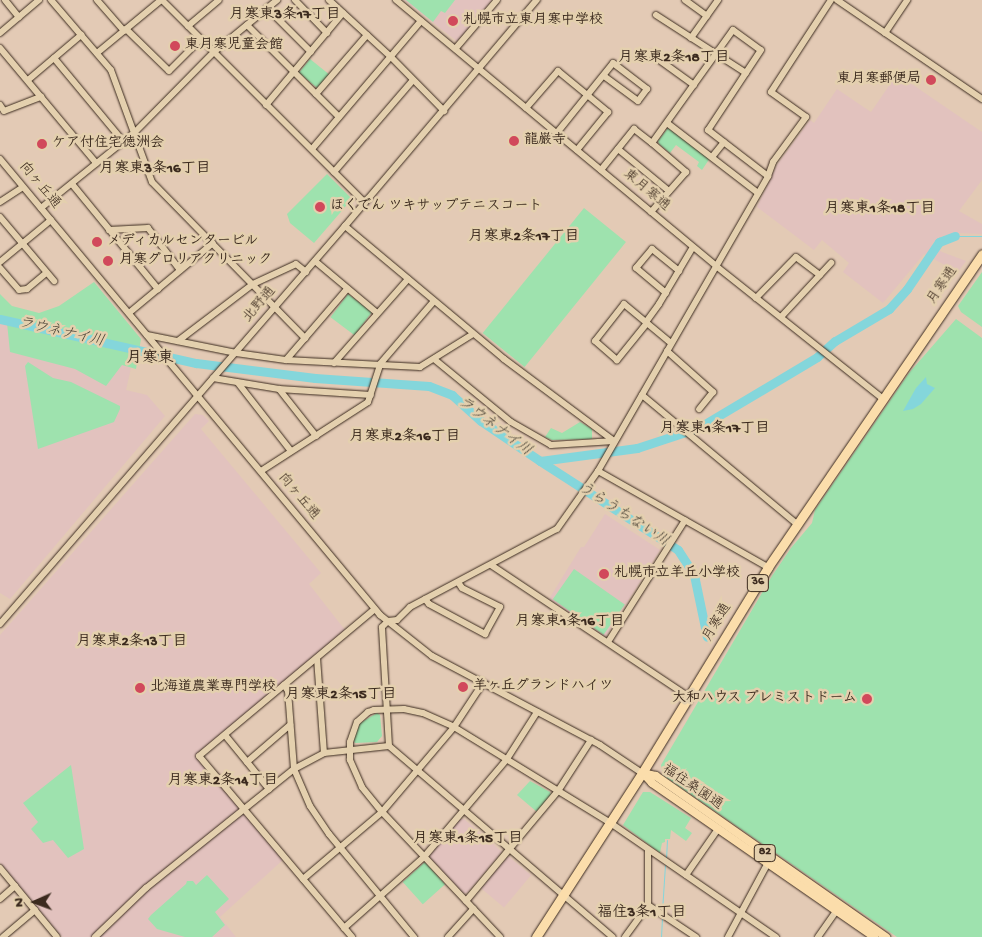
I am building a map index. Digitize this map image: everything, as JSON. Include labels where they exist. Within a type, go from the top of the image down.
[{"type":"highway","name":"月寒通","points":[[536,937],[642,773],[768,567],[982,254]]},
{"type":"main road","name":"福住桑園通","points":[[642,773],[652,783],[718,829],[770,861]]},
{"type":"main road","name":"福住桑園通","points":[[642,773],[656,776],[770,861],[838,908],[886,937]]},
{"type":"main road","name":"福住桑園通","points":[[838,908],[874,937]]},
{"type":"street","points":[[6,0],[19,17]]},
{"type":"street","points":[[0,32],[39,0]]},
{"type":"street","points":[[51,0],[111,70],[152,182],[305,338]]},
{"type":"street","points":[[97,53],[161,0],[365,203]]},
{"type":"street","points":[[188,26],[219,0]]},
{"type":"street","points":[[42,208],[134,133],[214,52],[277,0]]},
{"type":"street","points":[[295,0],[327,33]]},
{"type":"street","points":[[329,0],[391,57],[444,111]]},
{"type":"street","name":"東月寒通","points":[[396,0],[716,266],[883,399]]},
{"type":"street","points":[[456,48],[497,0]]},
{"type":"street","name":"北野通","points":[[0,624],[306,272],[537,0]]},
{"type":"street","points":[[685,0],[707,16]]},
{"type":"street","points":[[691,38],[718,0]]},
{"type":"street","points":[[613,937],[389,746],[381,631],[388,621],[397,620],[410,607],[424,599],[553,533],[589,485],[768,176],[773,162],[806,117],[771,92],[831,0]]},
{"type":"street","points":[[836,0],[982,99]]},
{"type":"street","points":[[846,7],[850,0]]},
{"type":"street","points":[[885,33],[907,0]]},
{"type":"street","points":[[99,1],[125,30],[169,71],[201,39]]},
{"type":"street","points":[[267,8],[311,52]]},
{"type":"street","points":[[266,105],[343,13]]},
{"type":"street","points":[[656,14],[746,73]]},
{"type":"street","points":[[312,149],[421,21]]},
{"type":"street","points":[[247,25],[339,117]]},
{"type":"street","points":[[652,143],[733,30],[761,50],[708,130],[768,176]]},
{"type":"street","points":[[28,80],[81,35]]},
{"type":"street","points":[[316,94],[366,35]]},
{"type":"street","points":[[0,48],[96,163]]},
{"type":"street","points":[[651,54],[694,85]]},
{"type":"street","points":[[54,58],[123,141]]},
{"type":"street","points":[[556,134],[613,63],[647,89],[638,101],[604,76]]},
{"type":"street","points":[[526,108],[558,70],[608,112],[577,150]]},
{"type":"street","points":[[334,172],[414,80]]},
{"type":"street","points":[[0,105],[4,111],[41,97]]},
{"type":"street","points":[[667,122],[758,192]]},
{"type":"street","points":[[601,170],[634,129],[652,143],[686,172],[651,212]]},
{"type":"street","points":[[712,157],[724,142]]},
{"type":"street","points":[[618,149],[670,190]]},
{"type":"street","name":"向ヶ丘通","points":[[0,158],[375,609],[420,649],[591,740],[642,773]]},
{"type":"street","points":[[72,184],[158,289]]},
{"type":"street","points":[[0,202],[23,186]]},
{"type":"street","points":[[0,217],[54,281]]},
{"type":"street","points":[[0,262],[51,220]]},
{"type":"street","points":[[345,226],[472,334],[526,377],[614,441]]},
{"type":"street","points":[[110,230],[148,228],[180,270]]},
{"type":"street","points":[[129,313],[213,243]]},
{"type":"street","points":[[672,343],[646,323],[624,304],[595,341],[617,360],[646,323],[693,246]]},
{"type":"street","points":[[666,293],[636,268],[652,249],[679,271]]},
{"type":"street","points":[[756,298],[796,257],[820,275]]},
{"type":"street","points":[[315,261],[377,313]]},
{"type":"street","points":[[781,317],[831,263]]},
{"type":"street","points":[[178,341],[253,284],[296,264],[306,272]]},
{"type":"street","points":[[0,268],[19,290],[27,288],[46,273]]},
{"type":"street","points":[[334,363],[408,278]]},
{"type":"street","points":[[286,360],[347,289]]},
{"type":"street","points":[[261,471],[368,402],[378,370],[434,301]]},
{"type":"street","points":[[147,335],[235,354],[334,363],[378,370],[420,367],[472,334]]},
{"type":"street","points":[[667,351],[713,392],[699,409]]},
{"type":"street","points":[[434,359],[511,422],[551,445],[614,441]]},
{"type":"street","points":[[215,377],[238,383],[279,389],[371,396]]},
{"type":"street","points":[[238,383],[291,451]]},
{"type":"street","points":[[279,389],[316,436]]},
{"type":"street","points":[[642,395],[684,432],[797,524]]},
{"type":"street","points":[[598,471],[768,567]]},
{"type":"street","points":[[608,642],[685,520]]},
{"type":"street","points":[[490,566],[689,697]]},
{"type":"street","points":[[424,599],[429,604],[486,634],[500,607],[462,588],[458,582]]},
{"type":"street","points":[[352,937],[199,756],[375,609]]},
{"type":"street","points":[[317,658],[324,753]]},
{"type":"street","points":[[303,879],[382,812],[454,727],[483,683]]},
{"type":"street","points":[[284,686],[288,691],[294,769],[310,806],[340,847],[414,937]]},
{"type":"street","points":[[500,937],[382,812],[362,787],[353,767],[349,750],[351,734],[357,722],[368,712],[386,709],[423,713],[454,727],[610,822],[776,937]]},
{"type":"street","points":[[344,928],[381,898],[424,857],[506,758],[537,712]]},
{"type":"street","points":[[247,762],[290,725]]},
{"type":"street","points":[[225,735],[269,789]]},
{"type":"street","points":[[466,901],[558,791],[591,740]]},
{"type":"street","points":[[95,937],[146,888],[294,769],[324,753],[389,746]]},
{"type":"street","points":[[686,875],[718,829]]},
{"type":"street","points":[[625,937],[648,906],[648,850]]},
{"type":"street","points":[[731,936],[741,913],[770,861]]},
{"type":"street","points":[[0,868],[54,936]]},
{"type":"street","points":[[0,899],[15,886]]},
{"type":"street","points":[[648,906],[696,937]]},
{"type":"street","points":[[818,937],[838,908]]},
{"type":"street","points":[[448,937],[473,909]]},
{"type":"street","points":[[3,937],[35,910]]},
{"type":"shaded area","name":"札幌市立東月寒中学校","points":[[404,0],[492,0],[458,42]]},
{"type":"shaded area","points":[[897,74],[982,132],[982,180],[959,211],[982,224],[982,234],[961,233],[938,238],[932,244],[942,252],[966,261],[958,272],[924,254],[883,303],[843,272],[849,263],[822,240],[814,250],[757,207],[777,165],[810,120],[814,123],[837,89],[871,112]]},
{"type":"shaded area","points":[[0,321],[21,325],[131,368],[126,390],[147,395],[165,416],[10,599],[0,593]]},
{"type":"shaded area","name":"北海道農業専門学校","points":[[195,414],[203,415],[209,421],[201,429],[321,573],[309,584],[345,630],[197,756],[285,858],[220,917],[236,937],[62,937],[0,863],[0,635]]},
{"type":"shaded area","name":"札幌市立羊丘小学校","points":[[605,514],[660,550],[606,636],[604,636],[549,599],[581,547],[584,547]]},
{"type":"shaded area","points":[[460,819],[464,819],[502,852],[467,893],[463,893],[430,858],[430,855]]},
{"type":"shaded area","points":[[508,856],[531,875],[504,907],[481,888]]},
{"type":"green space","points":[[406,0],[455,0],[445,13],[441,11],[433,22]]},
{"type":"green space","points":[[310,59],[330,75],[319,89],[299,73]]},
{"type":"green space","points":[[668,128],[710,158],[702,170],[697,166],[699,162],[676,145],[670,153],[659,144],[658,141]]},
{"type":"green space","name":"ほくでん ツキサップテニスコート","points":[[327,174],[352,199],[314,243],[290,223],[287,214]]},
{"type":"green space","points":[[584,208],[626,242],[525,367],[483,333]]},
{"type":"green space","points":[[982,272],[982,327],[961,312],[958,306]]},
{"type":"green space","points":[[94,282],[141,339],[136,369],[122,365],[106,386],[75,369],[10,352],[7,323],[0,321],[0,294],[12,306],[39,313],[59,306]]},
{"type":"green space","points":[[348,294],[372,312],[355,335],[331,317]]},
{"type":"green space","points":[[956,319],[982,338],[982,937],[897,937],[663,775],[661,765],[772,576],[791,548],[812,523],[815,510],[909,373]]},
{"type":"green space","points":[[28,362],[53,378],[71,382],[120,406],[114,422],[38,449],[25,366]]},
{"type":"green space","points":[[580,422],[592,429],[592,439],[552,440],[545,437],[551,428],[562,433]]},
{"type":"green space","points":[[574,569],[625,605],[604,635],[553,599]]},
{"type":"green space","points":[[377,713],[380,715],[382,736],[377,742],[355,743],[353,740],[360,723]]},
{"type":"green space","points":[[71,765],[84,849],[68,858],[53,840],[43,843],[31,829],[38,822],[23,803]]},
{"type":"green space","points":[[530,781],[550,792],[551,796],[537,812],[517,795]]},
{"type":"green space","points":[[643,792],[650,792],[691,818],[685,828],[692,833],[686,841],[671,830],[670,839],[665,839],[665,842],[662,843],[660,853],[623,825]]},
{"type":"green space","points":[[425,862],[445,884],[423,904],[403,882]]},
{"type":"green space","points":[[207,875],[229,899],[215,912],[225,925],[212,937],[185,937],[157,929],[148,919],[187,881],[193,881],[196,885]]},
{"type":"water","points":[[926,377],[927,384],[935,388],[921,404],[913,409],[903,411],[916,388]]},
{"type":"waterway","name":"ラウネナイ川","points":[[955,236],[982,236]]},
{"type":"waterway","name":"ラウネナイ川","points":[[540,461],[637,448],[698,428],[817,357],[835,341],[889,309],[907,289],[939,242],[955,236]]},
{"type":"waterway","name":"ラウネナイ川","points":[[0,319],[196,363],[315,378],[429,386],[452,395],[481,421],[678,550],[694,575],[707,637]]},
{"type":"waterway","name":"うらうちない川","points":[[666,859],[667,840]]},
{"type":"waterway","name":"うらうちない川","points":[[662,911],[665,865]]},
{"type":"waterway","name":"うらうちない川","points":[[661,937],[662,918]]},
{"type":"place","name":"札幌市立東月寒中学校","points":[[453,21]]},
{"type":"place","name":"東月寒児童会館","points":[[175,46]]},
{"type":"place","name":"東月寒郵便局","points":[[931,80]]},
{"type":"place","name":"龍巌寺","points":[[514,141]]},
{"type":"place","name":"ケア付住宅徳洲会","points":[[42,144]]},
{"type":"place","name":"ほくでん ツキサップテニスコート","points":[[320,207]]},
{"type":"place","name":"メディカルセンタービル","points":[[97,242]]},
{"type":"place","name":"月寒グロリアクリニック","points":[[108,261]]},
{"type":"place","name":"札幌市立羊丘小学校","points":[[604,574]]},
{"type":"place","name":"羊ヶ丘グランドハイツ","points":[[463,687]]},
{"type":"place","name":"北海道農業専門学校","points":[[140,688]]},
{"type":"place","name":"大和ハウス プレミストドーム","points":[[867,699]]},
{"type":"district","name":"月寒東3条17丁目","points":[[285,16]]},
{"type":"district","name":"月寒東2条18丁目","points":[[674,59]]},
{"type":"district","name":"月寒東3条16丁目","points":[[155,170]]},
{"type":"district","name":"月寒東1条18丁目","points":[[880,210]]},
{"type":"district","name":"月寒東2条17丁目","points":[[524,238]]},
{"type":"district","name":"月寒東","points":[[150,360]]},
{"type":"district","name":"月寒東1条17丁目","points":[[715,430]]},
{"type":"district","name":"月寒東2条16丁目","points":[[405,438]]},
{"type":"district","name":"月寒東1条16丁目","points":[[570,623]]},
{"type":"district","name":"月寒東2条13丁目","points":[[132,643]]},
{"type":"district","name":"月寒東2条15丁目","points":[[341,696]]},
{"type":"district","name":"月寒東2条14丁目","points":[[223,782]]},
{"type":"district","name":"月寒東1条15丁目","points":[[468,840]]},
{"type":"district","name":"福住3条1丁目","points":[[642,914]]}]
